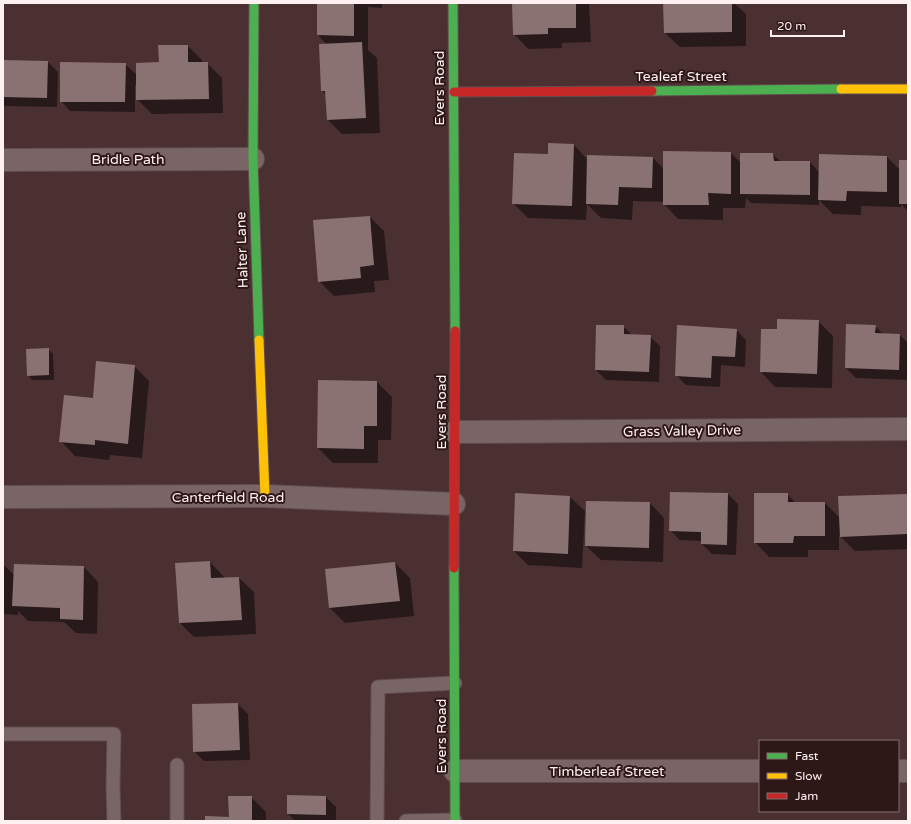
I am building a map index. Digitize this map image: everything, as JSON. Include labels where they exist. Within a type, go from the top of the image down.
[{"type":"street","name":"Halter Lane","points":[[254,3],[253,159],[265,496]]},
{"type":"street","name":"Evers Road","points":[[453,3],[455,820]]},
{"type":"street","name":"Tealeaf Street","points":[[454,92],[908,89]]},
{"type":"street","name":"Bridle Path","points":[[3,160],[253,159]]},
{"type":"street","name":"Grass Valley Drive","points":[[455,432],[908,428]]},
{"type":"street","name":"Canterfield Road","points":[[3,497],[265,496],[454,504]]},
{"type":"street","name":"Timberleaf Street","points":[[455,771],[759,771]]},
{"type":"lane","points":[[377,821],[378,688],[455,683]]},
{"type":"lane","points":[[3,734],[114,734],[114,821]]},
{"type":"lane","points":[[177,765],[177,821]]},
{"type":"lane","points":[[399,821],[455,820]]},
{"type":"building","points":[[317,3],[354,3],[354,36],[317,35]]},
{"type":"building","points":[[512,3],[576,3],[576,28],[548,28],[548,34],[513,35]]},
{"type":"building","points":[[663,3],[732,3],[732,32],[664,33]]},
{"type":"building","points":[[362,42],[366,118],[327,120],[325,91],[321,91],[319,44]]},
{"type":"building","points":[[158,45],[188,45],[188,62],[208,62],[209,99],[136,100],[136,63],[159,62]]},
{"type":"building","points":[[3,60],[48,61],[47,98],[3,97]]},
{"type":"building","points":[[60,62],[126,63],[125,102],[60,102]]},
{"type":"building","points":[[548,143],[574,144],[572,206],[512,204],[514,153],[548,154]]},
{"type":"building","points":[[663,151],[731,152],[731,194],[708,193],[709,205],[663,205]]},
{"type":"building","points":[[740,153],[773,153],[774,161],[810,161],[810,195],[740,194]]},
{"type":"building","points":[[819,154],[887,156],[887,192],[847,191],[846,201],[818,200]]},
{"type":"building","points":[[587,155],[653,157],[652,188],[619,187],[618,205],[586,204]]},
{"type":"building","points":[[899,160],[908,160],[908,204],[899,204]]},
{"type":"building","points":[[370,216],[374,265],[360,267],[361,278],[318,282],[313,220]]},
{"type":"building","points":[[777,319],[819,320],[817,374],[760,372],[761,329],[777,329]]},
{"type":"building","points":[[846,324],[876,325],[875,333],[900,334],[899,370],[845,368]]},
{"type":"building","points":[[596,325],[624,325],[624,334],[651,335],[649,372],[595,370]]},
{"type":"building","points":[[677,325],[737,329],[735,357],[712,356],[711,378],[675,376]]},
{"type":"building","points":[[49,348],[49,375],[27,376],[26,349]]},
{"type":"building","points":[[96,361],[135,365],[128,444],[95,440],[95,445],[59,442],[64,395],[93,398]]},
{"type":"building","points":[[318,380],[377,381],[377,426],[364,426],[364,449],[317,448]]},
{"type":"building","points":[[670,492],[728,493],[727,545],[701,544],[701,532],[669,531]]},
{"type":"building","points":[[515,493],[570,496],[568,554],[513,551]]},
{"type":"building","points":[[754,493],[788,493],[788,502],[825,502],[825,536],[794,536],[793,543],[754,543]]},
{"type":"building","points":[[908,494],[908,534],[840,537],[838,496]]},
{"type":"building","points":[[586,501],[650,502],[649,548],[585,546]]},
{"type":"building","points":[[210,561],[211,578],[239,577],[242,620],[179,623],[175,563]]},
{"type":"building","points":[[395,562],[400,601],[329,608],[325,569]]},
{"type":"building","points":[[14,564],[84,566],[83,620],[60,619],[60,608],[12,606]]},
{"type":"building","points":[[238,703],[240,750],[193,752],[192,704]]},
{"type":"building","points":[[287,795],[326,796],[326,815],[287,814]]},
{"type":"building","points":[[228,796],[252,796],[252,821],[205,821],[205,816],[229,817]]},
{"type":"traffic: fast","points":[[254,3],[253,159],[259,340]]},
{"type":"traffic: fast","points":[[453,3],[455,331]]},
{"type":"traffic: fast","points":[[652,91],[841,89]]},
{"type":"traffic: fast","points":[[454,568],[455,821]]},
{"type":"traffic: slow","points":[[841,89],[908,89]]},
{"type":"traffic: slow","points":[[259,340],[265,496]]},
{"type":"traffic: jam","points":[[454,92],[652,91]]},
{"type":"traffic: jam","points":[[454,568],[455,331]]}]
